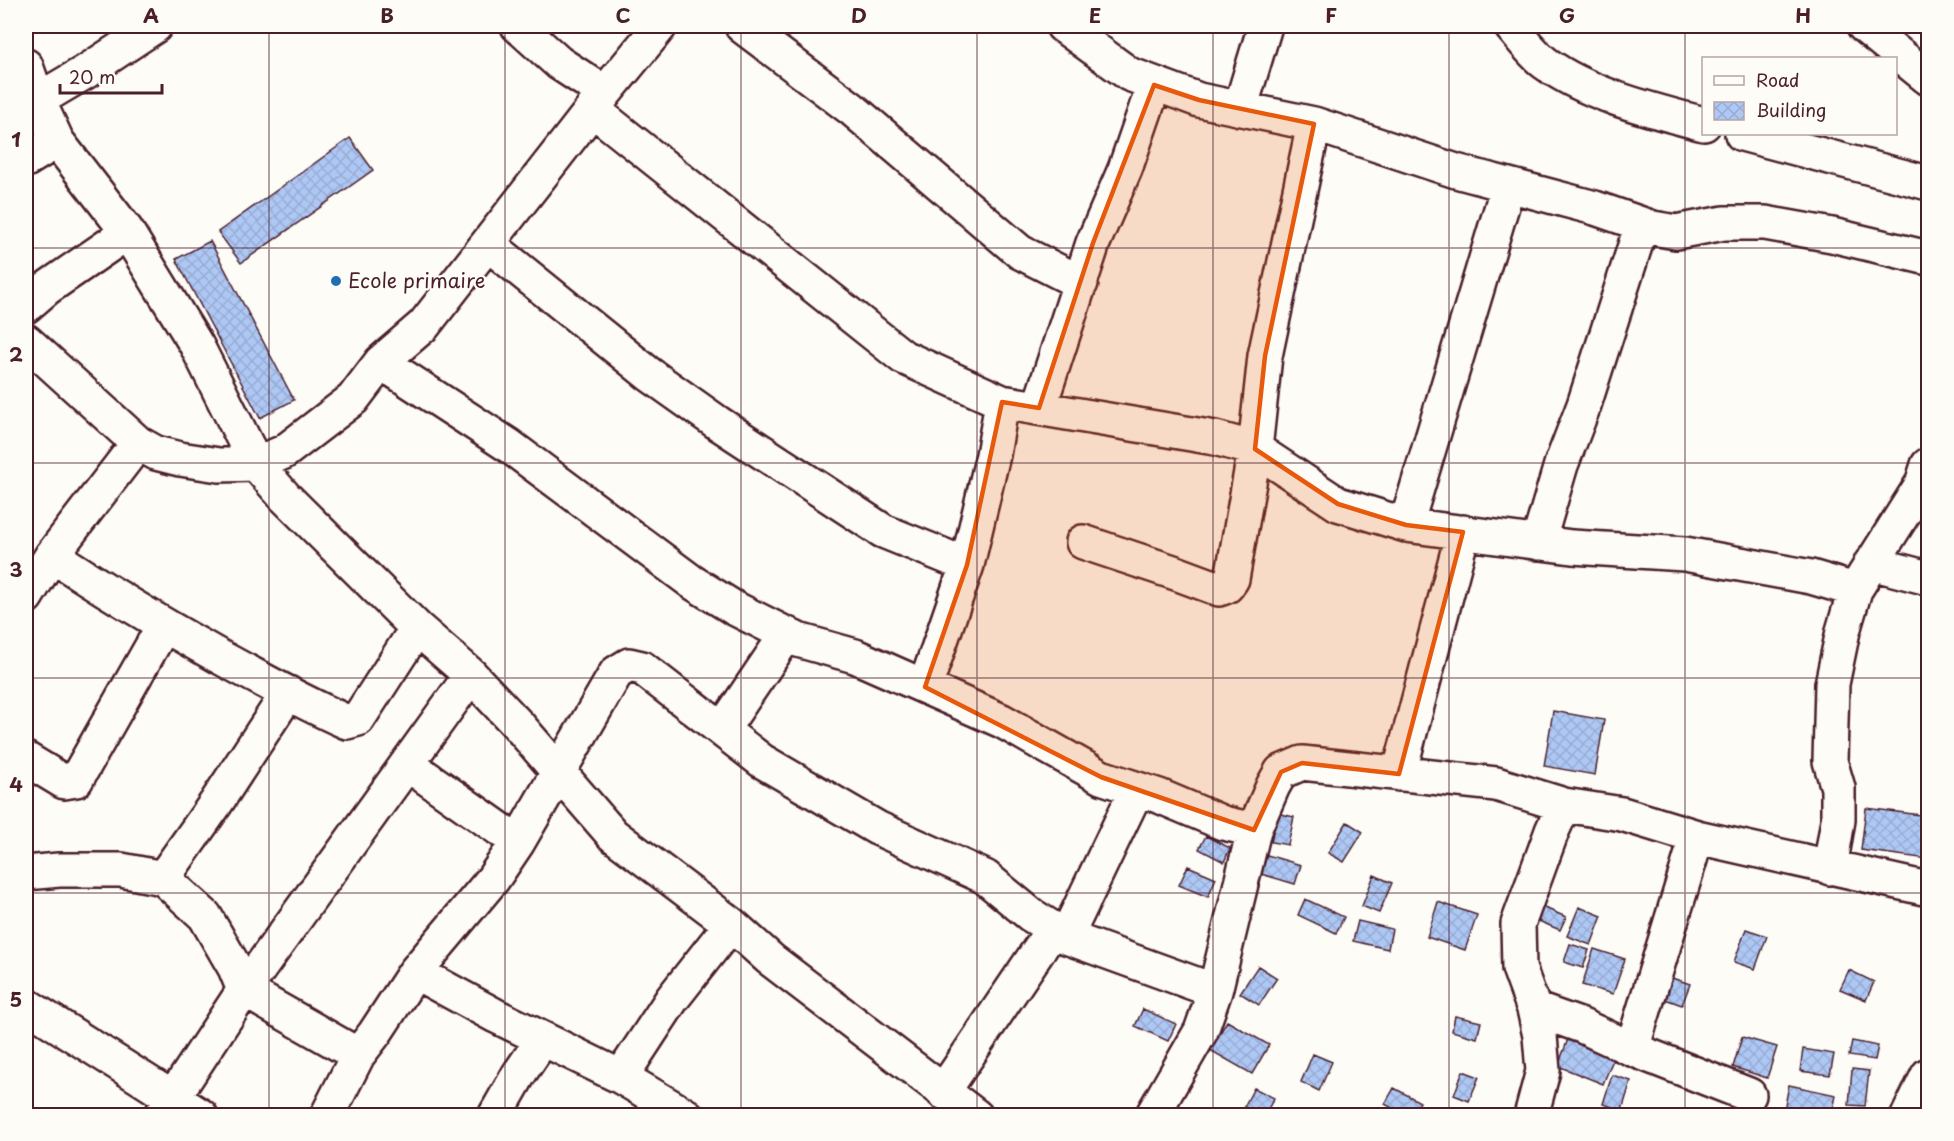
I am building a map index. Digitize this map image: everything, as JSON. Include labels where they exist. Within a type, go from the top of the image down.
[{"type":"street","points":[[38,100],[155,26]]},
{"type":"street","points":[[518,26],[599,101],[903,357],[1002,402],[1215,438],[1255,449],[1338,504],[1406,525],[1572,547],[1685,554],[1811,577],[1855,590]]},
{"type":"street","points":[[26,340],[138,442],[156,453],[219,465],[256,464],[284,452],[353,399],[381,362],[424,325],[660,26]]},
{"type":"street","points":[[742,26],[852,109],[1020,252],[1081,283]]},
{"type":"street","points":[[1240,109],[1265,26]]},
{"type":"street","points":[[1511,26],[1543,61],[1555,70],[1634,105],[1702,123]]},
{"type":"street","points":[[1864,26],[1929,78]]},
{"type":"street","points":[[1075,30],[1129,74],[1154,85],[1199,100],[1314,124],[1508,186],[1595,208],[1642,224],[1676,232],[1724,223],[1765,223],[1832,235],[1929,258]]},
{"type":"street","points":[[26,66],[38,100],[57,141],[126,230],[197,346],[256,464],[285,497],[417,628],[471,675],[519,726],[613,835],[731,924],[770,959],[976,1116]]},
{"type":"street","points":[[1040,408],[1093,243],[1125,169],[1154,85]]},
{"type":"street","points":[[1083,542],[1219,589],[1227,586],[1232,579],[1255,449],[1265,356],[1314,124]]},
{"type":"street","points":[[1746,135],[1929,183]]},
{"type":"street","points":[[26,160],[57,141]]},
{"type":"street","points":[[1406,525],[1508,186]]},
{"type":"street","points":[[1538,543],[1561,465],[1584,405],[1642,224]]},
{"type":"street","points":[[26,306],[47,288],[118,239],[126,230]]},
{"type":"street","points":[[488,244],[649,374],[726,429],[883,531],[967,565]]},
{"type":"street","points":[[381,362],[508,445],[692,582],[734,608],[798,640],[855,656],[1002,721],[1101,777],[1223,823],[1254,830]]},
{"type":"street","points":[[926,687],[967,565],[993,454],[1002,402]]},
{"type":"street","points":[[26,597],[52,555],[138,442]]},
{"type":"street","points":[[1830,868],[1838,820],[1838,788],[1830,761],[1832,684],[1843,631],[1855,590],[1926,479]]},
{"type":"street","points":[[1399,774],[1463,532]]},
{"type":"street","points":[[52,555],[115,597],[164,625],[288,693],[347,722],[358,718],[417,628]]},
{"type":"street","points":[[1871,563],[1929,578]]},
{"type":"street","points":[[28,768],[64,782],[76,780],[164,625]]},
{"type":"street","points":[[722,730],[787,634]]},
{"type":"street","points":[[327,1116],[358,1055],[415,972],[493,879],[518,842],[616,674],[629,665],[642,668],[762,761],[877,828],[985,877],[1031,915],[1060,933],[1215,991]]},
{"type":"street","points":[[168,1106],[244,990],[471,675]]},
{"type":"street","points":[[163,878],[216,803],[288,693]]},
{"type":"street","points":[[1152,1116],[1201,1031],[1215,991],[1254,830],[1281,772],[1302,763],[1496,784],[1564,805],[1622,813],[1697,837],[1929,889]]},
{"type":"street","points":[[406,764],[518,842]]},
{"type":"street","points":[[942,1092],[1060,933],[1137,789]]},
{"type":"street","points":[[1531,1116],[1543,1071],[1540,1036],[1534,1009],[1519,968],[1518,924],[1552,831],[1564,805]]},
{"type":"street","points":[[1632,1049],[1697,837]]},
{"type":"street","points":[[26,873],[59,870],[121,870],[163,878],[205,916],[235,968],[244,990],[358,1055]]},
{"type":"street","points":[[621,1077],[672,999],[731,924]]},
{"type":"street","points":[[415,972],[496,1016],[621,1077],[687,1116]]},
{"type":"street","points":[[26,1005],[168,1106],[201,1116]]},
{"type":"street","points":[[1534,1009],[1582,1026],[1632,1049],[1749,1095]]},
{"type":"street","points":[[495,1116],[543,1039]]},
{"type":"street","points":[[1908,1116],[1929,1075]]},
{"type":"highlighted area","points":[[1154,85],[1199,100],[1314,124],[1265,356],[1255,449],[1338,504],[1406,525],[1463,532],[1399,774],[1302,763],[1281,772],[1254,830],[1101,777],[925,687],[967,565],[1002,402],[1039,408],[1093,243]]},
{"type":"building","points":[[350,138],[373,170],[241,263],[218,232]]},
{"type":"building","points":[[210,241],[294,400],[260,418],[176,259]]},
{"type":"building","points":[[1553,711],[1604,720],[1595,775],[1544,766]]},
{"type":"building","points":[[1866,808],[1928,816],[1928,859],[1861,850]]},
{"type":"building","points":[[1277,813],[1294,817],[1288,845],[1271,842]]},
{"type":"building","points":[[1347,822],[1363,832],[1344,862],[1328,853]]},
{"type":"building","points":[[1206,836],[1230,848],[1224,862],[1199,849]]},
{"type":"building","points":[[1267,855],[1301,865],[1295,884],[1261,874]]},
{"type":"building","points":[[1188,866],[1216,878],[1208,897],[1179,885]]},
{"type":"building","points":[[1374,875],[1392,883],[1379,913],[1362,906]]},
{"type":"building","points":[[1305,899],[1344,917],[1336,933],[1298,915]]},
{"type":"building","points":[[1438,902],[1477,915],[1465,950],[1427,937]]},
{"type":"building","points":[[1540,906],[1566,917],[1560,930],[1534,919]]},
{"type":"building","points":[[1579,907],[1602,916],[1591,945],[1567,936]]},
{"type":"building","points":[[1358,921],[1392,929],[1388,949],[1353,941]]},
{"type":"building","points":[[1746,929],[1767,936],[1755,969],[1734,962]]},
{"type":"building","points":[[1570,944],[1589,950],[1583,968],[1564,962]]},
{"type":"building","points":[[1594,949],[1625,959],[1613,994],[1582,985]]},
{"type":"building","points":[[1258,966],[1277,978],[1259,1005],[1240,993]]},
{"type":"building","points":[[1849,970],[1874,982],[1866,1000],[1840,989]]},
{"type":"building","points":[[1672,978],[1690,984],[1682,1005],[1665,999]]},
{"type":"building","points":[[1143,1009],[1176,1024],[1168,1041],[1135,1026]]},
{"type":"building","points":[[1455,1016],[1481,1022],[1477,1038],[1452,1031]]},
{"type":"building","points":[[1227,1021],[1269,1045],[1252,1074],[1210,1050]]},
{"type":"building","points":[[1571,1031],[1617,1050],[1603,1084],[1558,1066]]},
{"type":"building","points":[[1742,1037],[1777,1047],[1767,1078],[1733,1067]]},
{"type":"building","points":[[1852,1041],[1878,1046],[1875,1060],[1849,1056]]},
{"type":"building","points":[[1803,1049],[1834,1054],[1830,1075],[1800,1071]]},
{"type":"building","points":[[1313,1054],[1332,1062],[1319,1091],[1301,1082]]},
{"type":"building","points":[[1852,1069],[1869,1071],[1865,1106],[1849,1105]]},
{"type":"building","points":[[1463,1071],[1479,1077],[1469,1101],[1454,1095]]},
{"type":"building","points":[[1612,1075],[1631,1081],[1622,1110],[1603,1104]]},
{"type":"building","points":[[1789,1085],[1836,1095],[1832,1116],[1783,1116]]},
{"type":"building","points":[[1254,1088],[1274,1098],[1264,1116],[1244,1107]]},
{"type":"building","points":[[1394,1088],[1420,1102],[1413,1116],[1406,1116],[1385,1104]]},
{"type":"building","points":[[1599,1109],[1619,1116],[1597,1116]]},
{"type":"place","name":"Ecole primaire","points":[[336,281]]}]
